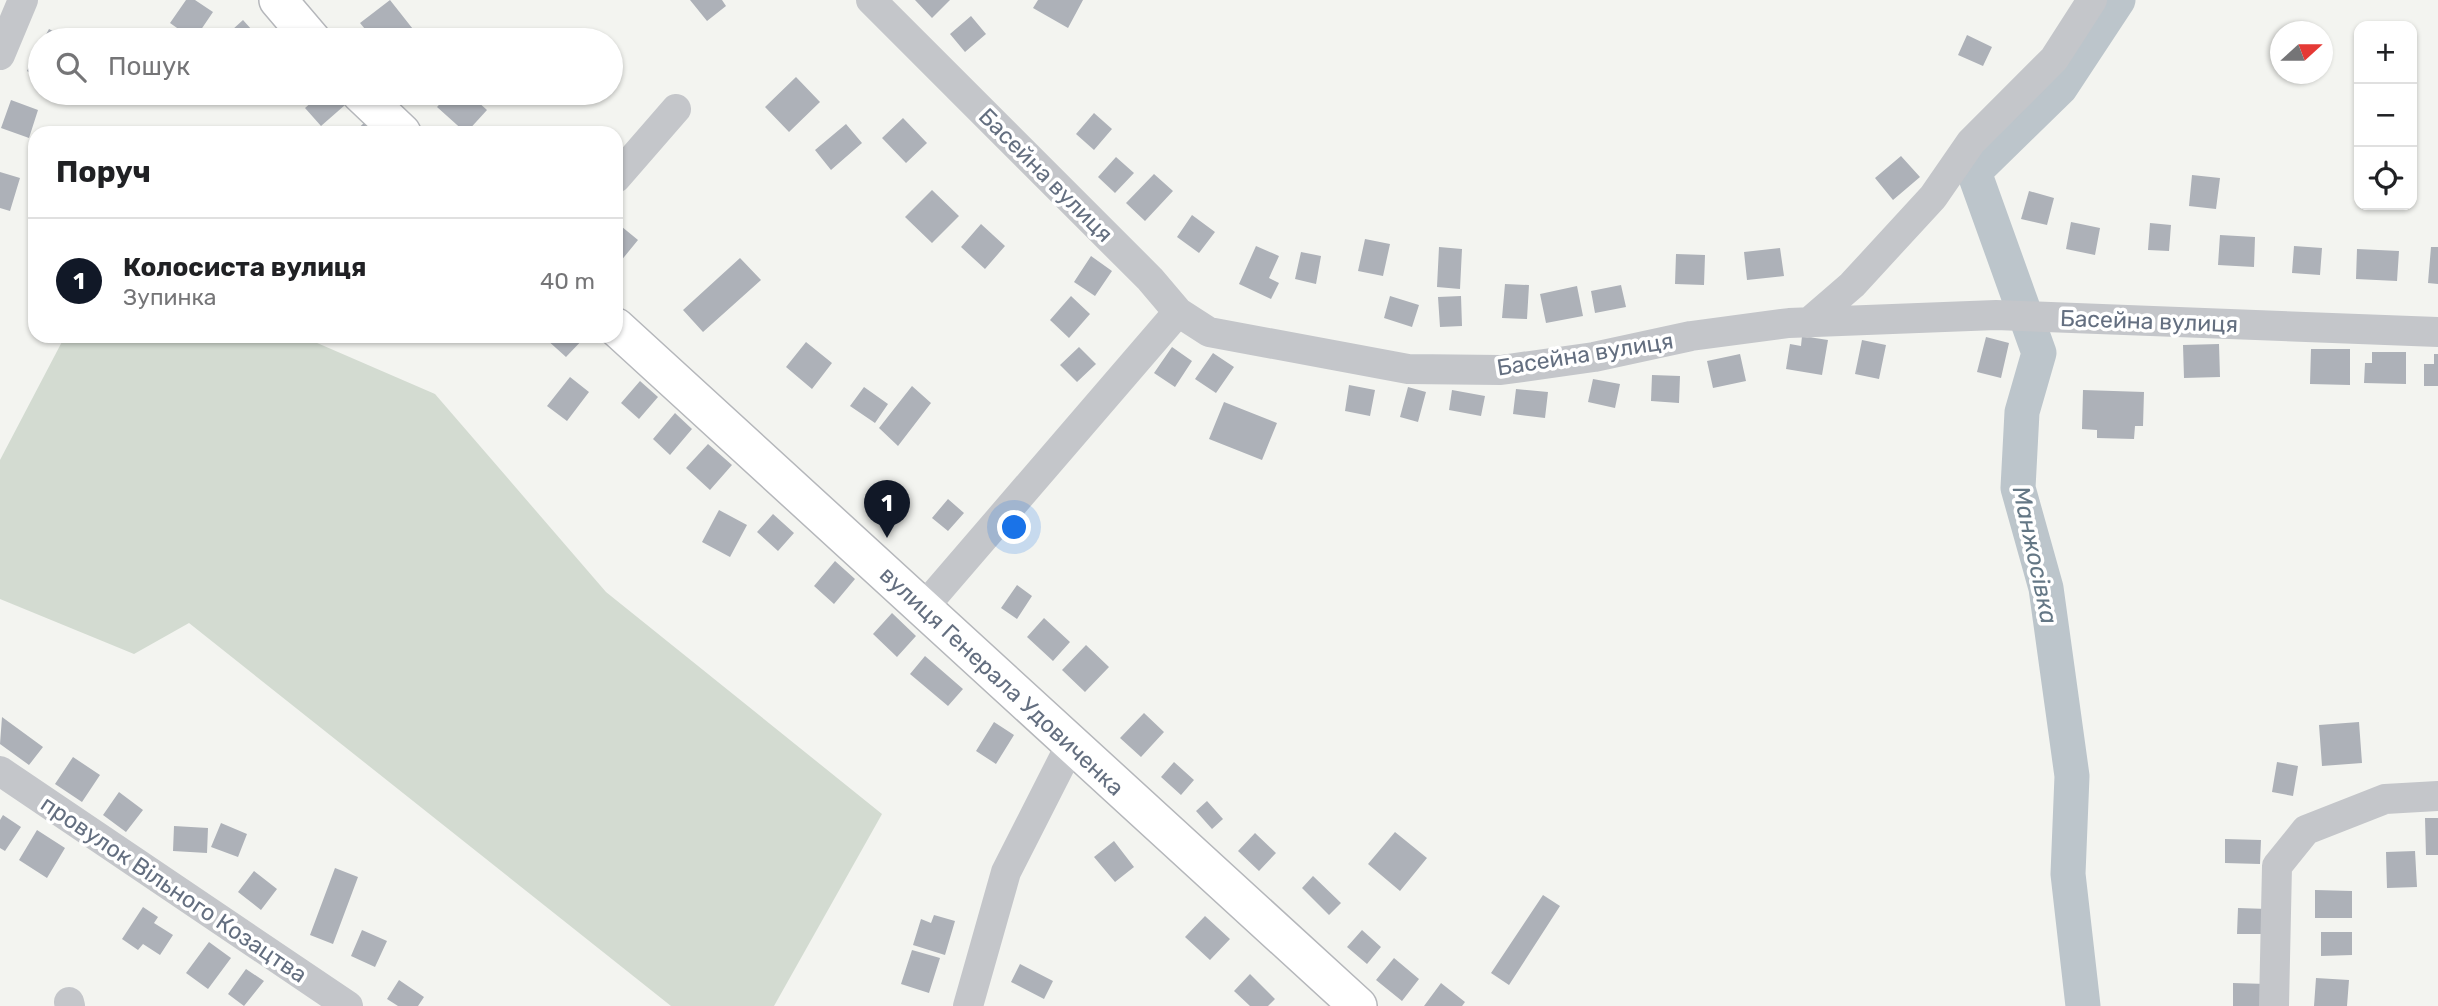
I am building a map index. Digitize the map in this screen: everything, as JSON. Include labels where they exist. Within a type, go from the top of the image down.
[{"type":"main road","points":[[278,0],[302,28]]},
{"type":"main road","points":[[373,105],[395,126]]},
{"type":"main road","name":"вулиця Генерала Удовиченка","points":[[623,333],[924,607],[1070,746],[1358,1006]]},
{"type":"street","points":[[0,55],[23,0]]},
{"type":"street","name":"Басейна вулиця","points":[[871,0],[1150,279],[1178,312],[1209,332],[1248,341],[1408,369],[1501,370],[1594,357],[1691,336],[1808,323],[1996,315],[2438,332]]},
{"type":"street","points":[[1808,323],[1852,285],[1933,197],[1971,142],[2054,59],[2092,0]]},
{"type":"street","points":[[623,170],[676,109]]},
{"type":"street","points":[[924,607],[1178,312]]},
{"type":"street","points":[[968,1006],[1006,872],[1070,746]]},
{"type":"street","name":"провулок Вільного Козацтва","points":[[0,771],[348,1006]]},
{"type":"street","points":[[2274,1006],[2277,866],[2306,830],[2385,799],[2438,796]]},
{"type":"shaded area","points":[[61,343],[317,343],[435,394],[606,592],[882,814],[774,1006],[671,1006],[189,623],[134,654],[0,599],[0,460]]},
{"type":"building","points":[[186,0],[195,0],[213,12],[202,28],[177,28],[170,23]]},
{"type":"building","points":[[390,0],[412,28],[364,28],[360,23]]},
{"type":"building","points":[[690,0],[722,0],[726,6],[707,21]]},
{"type":"building","points":[[915,0],[950,0],[932,18]]},
{"type":"building","points":[[1038,0],[1083,0],[1068,28],[1033,8]]},
{"type":"building","points":[[971,16],[986,34],[965,52],[950,34]]},
{"type":"building","points":[[243,20],[250,28],[234,28]]},
{"type":"building","points":[[1967,35],[1992,47],[1983,66],[1958,55]]},
{"type":"building","points":[[796,77],[820,102],[789,132],[765,107]]},
{"type":"building","points":[[11,100],[38,110],[33,126],[28,126],[28,138],[1,128]]},
{"type":"building","points":[[308,105],[345,105],[321,126],[305,108]]},
{"type":"building","points":[[481,105],[487,110],[472,126],[458,126],[437,107]]},
{"type":"building","points":[[1094,113],[1112,129],[1094,150],[1076,134]]},
{"type":"building","points":[[903,118],[927,143],[906,163],[882,138]]},
{"type":"building","points":[[846,124],[862,143],[831,170],[815,150]]},
{"type":"building","points":[[1901,156],[1920,177],[1893,200],[1875,178]]},
{"type":"building","points":[[1116,157],[1134,173],[1115,193],[1098,177]]},
{"type":"building","points":[[0,172],[20,178],[10,211],[0,208]]},
{"type":"building","points":[[1154,174],[1173,191],[1145,221],[1126,203]]},
{"type":"building","points":[[2192,175],[2220,178],[2216,209],[2189,206]]},
{"type":"building","points":[[932,190],[959,216],[932,243],[905,217]]},
{"type":"building","points":[[2029,191],[2054,198],[2047,225],[2021,219]]},
{"type":"building","points":[[1192,215],[1215,232],[1199,253],[1177,237]]},
{"type":"building","points":[[2071,222],[2100,228],[2095,255],[2066,249]]},
{"type":"building","points":[[2150,223],[2171,225],[2169,251],[2148,250]]},
{"type":"building","points":[[981,224],[1005,246],[985,269],[961,247]]},
{"type":"building","points":[[623,228],[638,240],[623,258]]},
{"type":"building","points":[[2220,235],[2255,237],[2254,267],[2218,265]]},
{"type":"building","points":[[1365,239],[1390,244],[1383,276],[1358,271]]},
{"type":"building","points":[[1256,246],[1279,256],[1269,278],[1279,283],[1271,299],[1239,284]]},
{"type":"building","points":[[2294,246],[2322,248],[2320,275],[2292,273]]},
{"type":"building","points":[[1439,247],[1462,249],[1460,289],[1437,287]]},
{"type":"building","points":[[2431,247],[2438,247],[2438,284],[2428,283]]},
{"type":"building","points":[[1780,248],[1784,276],[1747,280],[1744,252]]},
{"type":"building","points":[[2357,249],[2399,251],[2397,281],[2356,279]]},
{"type":"building","points":[[1301,252],[1321,256],[1316,284],[1295,279]]},
{"type":"building","points":[[1676,254],[1705,255],[1704,285],[1675,284]]},
{"type":"building","points":[[1091,256],[1112,271],[1095,296],[1074,282]]},
{"type":"building","points":[[740,258],[761,280],[703,332],[683,310]]},
{"type":"building","points":[[1505,284],[1529,285],[1527,319],[1502,318]]},
{"type":"building","points":[[1621,285],[1626,307],[1595,313],[1591,291]]},
{"type":"building","points":[[1577,286],[1583,316],[1546,323],[1540,294]]},
{"type":"building","points":[[1071,296],[1090,314],[1069,338],[1050,320]]},
{"type":"building","points":[[1390,296],[1419,305],[1412,327],[1384,318]]},
{"type":"building","points":[[1461,296],[1462,326],[1440,327],[1438,297]]},
{"type":"building","points":[[1802,336],[1828,340],[1822,375],[1786,369],[1790,344],[1801,346]]},
{"type":"building","points":[[1986,337],[2009,343],[2001,378],[1977,372]]},
{"type":"building","points":[[1862,340],[1886,345],[1879,379],[1855,374]]},
{"type":"building","points":[[806,342],[832,363],[812,389],[786,367]]},
{"type":"building","points":[[550,343],[579,343],[566,357]]},
{"type":"building","points":[[2219,344],[2220,377],[2184,378],[2183,345]]},
{"type":"building","points":[[1079,347],[1096,364],[1077,382],[1060,365]]},
{"type":"building","points":[[1172,347],[1192,361],[1175,387],[1154,373]]},
{"type":"building","points":[[2311,349],[2350,349],[2350,385],[2310,384]]},
{"type":"building","points":[[2372,352],[2406,352],[2406,384],[2364,383],[2365,363],[2372,363]]},
{"type":"building","points":[[1213,353],[1234,367],[1216,393],[1195,379]]},
{"type":"building","points":[[1740,354],[1746,381],[1713,388],[1707,361]]},
{"type":"building","points":[[2434,354],[2438,354],[2438,386],[2424,386],[2424,364],[2434,364]]},
{"type":"building","points":[[1652,375],[1680,376],[1679,403],[1651,401]]},
{"type":"building","points":[[570,377],[589,392],[567,421],[547,406]]},
{"type":"building","points":[[1593,379],[1620,384],[1615,408],[1588,402]]},
{"type":"building","points":[[640,381],[658,397],[639,419],[621,403]]},
{"type":"building","points":[[1349,385],[1375,390],[1370,416],[1345,411]]},
{"type":"building","points":[[912,386],[931,403],[898,446],[879,428]]},
{"type":"building","points":[[864,387],[888,404],[875,423],[850,406]]},
{"type":"building","points":[[1408,387],[1426,392],[1418,422],[1400,417]]},
{"type":"building","points":[[1516,389],[1548,392],[1545,418],[1513,414]]},
{"type":"building","points":[[1452,390],[1485,396],[1481,416],[1449,410]]},
{"type":"building","points":[[2083,390],[2144,392],[2143,426],[2135,426],[2134,439],[2097,438],[2097,430],[2082,429]]},
{"type":"building","points":[[1224,402],[1277,423],[1262,460],[1209,439]]},
{"type":"building","points":[[675,413],[692,429],[670,455],[653,439]]},
{"type":"building","points":[[708,444],[732,465],[710,490],[686,468]]},
{"type":"building","points":[[948,499],[964,513],[948,531],[932,518]]},
{"type":"building","points":[[719,510],[747,525],[730,557],[702,542]]},
{"type":"building","points":[[773,514],[794,533],[778,551],[757,532]]},
{"type":"building","points":[[835,561],[855,579],[834,604],[814,586]]},
{"type":"building","points":[[1017,585],[1032,596],[1017,619],[1001,608]]},
{"type":"building","points":[[892,613],[916,636],[897,657],[873,634]]},
{"type":"building","points":[[1044,618],[1070,642],[1053,661],[1027,637]]},
{"type":"building","points":[[1086,645],[1109,667],[1085,692],[1062,670]]},
{"type":"building","points":[[925,656],[963,689],[948,706],[910,674]]},
{"type":"building","points":[[1144,713],[1164,732],[1141,757],[1120,738]]},
{"type":"building","points":[[2,717],[43,747],[29,765],[0,744]]},
{"type":"building","points":[[994,722],[1014,735],[996,764],[976,751]]},
{"type":"building","points":[[2359,722],[2362,763],[2322,766],[2319,725]]},
{"type":"building","points":[[73,757],[100,775],[82,802],[55,784]]},
{"type":"building","points":[[1174,762],[1194,780],[1181,795],[1161,777]]},
{"type":"building","points":[[2277,762],[2298,766],[2293,796],[2272,792]]},
{"type":"building","points":[[119,792],[143,810],[126,832],[103,815]]},
{"type":"building","points":[[1207,801],[1223,819],[1212,829],[1196,811]]},
{"type":"building","points":[[3,815],[21,827],[5,851],[0,848],[0,820]]},
{"type":"building","points":[[2425,818],[2438,818],[2438,855],[2426,855]]},
{"type":"building","points":[[221,823],[247,834],[238,857],[211,847]]},
{"type":"building","points":[[174,826],[208,828],[207,853],[173,851]]},
{"type":"building","points":[[37,830],[65,848],[47,878],[19,860]]},
{"type":"building","points":[[1395,832],[1427,858],[1400,891],[1368,864]]},
{"type":"building","points":[[1255,833],[1276,853],[1259,871],[1238,851]]},
{"type":"building","points":[[2225,839],[2261,840],[2260,864],[2225,863]]},
{"type":"building","points":[[1114,841],[1134,867],[1115,882],[1094,857]]},
{"type":"building","points":[[2415,851],[2417,887],[2387,888],[2386,852]]},
{"type":"building","points":[[335,868],[358,877],[333,944],[310,935]]},
{"type":"building","points":[[254,871],[277,889],[261,910],[238,892]]},
{"type":"building","points":[[1313,876],[1341,903],[1329,915],[1302,888]]},
{"type":"building","points":[[2315,890],[2352,891],[2352,918],[2315,918]]},
{"type":"building","points":[[1543,895],[1560,906],[1509,985],[1491,973]]},
{"type":"building","points":[[143,907],[158,917],[154,923],[173,935],[160,955],[143,944],[138,950],[122,939]]},
{"type":"building","points":[[2238,908],[2268,909],[2268,934],[2237,934]]},
{"type":"building","points":[[934,915],[955,921],[945,955],[913,945],[921,919],[931,923]]},
{"type":"building","points":[[1205,916],[1230,939],[1210,960],[1185,937]]},
{"type":"building","points":[[362,930],[387,941],[375,967],[351,956]]},
{"type":"building","points":[[1362,930],[1381,947],[1367,964],[1347,947]]},
{"type":"building","points":[[2321,932],[2352,932],[2352,955],[2321,956]]},
{"type":"building","points":[[209,942],[231,958],[208,989],[186,973]]},
{"type":"building","points":[[912,950],[940,958],[929,993],[901,984]]},
{"type":"building","points":[[1394,958],[1419,979],[1402,1001],[1376,980]]},
{"type":"building","points":[[1020,964],[1053,981],[1044,999],[1011,982]]},
{"type":"building","points":[[246,969],[264,981],[244,1006],[228,994]]},
{"type":"building","points":[[1250,974],[1275,999],[1268,1006],[1250,1006],[1234,991]]},
{"type":"building","points":[[2316,978],[2349,980],[2347,1006],[2314,1006]]},
{"type":"building","points":[[399,980],[424,997],[418,1006],[398,1006],[387,999]]},
{"type":"building","points":[[1441,983],[1465,1002],[1462,1006],[1424,1006]]},
{"type":"building","points":[[2233,983],[2267,984],[2266,1006],[2233,1006]]},
{"type":"waterway","name":"Манжосівка","points":[[2083,1006],[2068,874],[2072,776],[2046,588],[2018,488],[2022,412],[2039,353],[1974,172],[2060,88],[2118,0]]},
{"type":"place","name":"Колосиста вулиця","points":[[887,538]]}]
